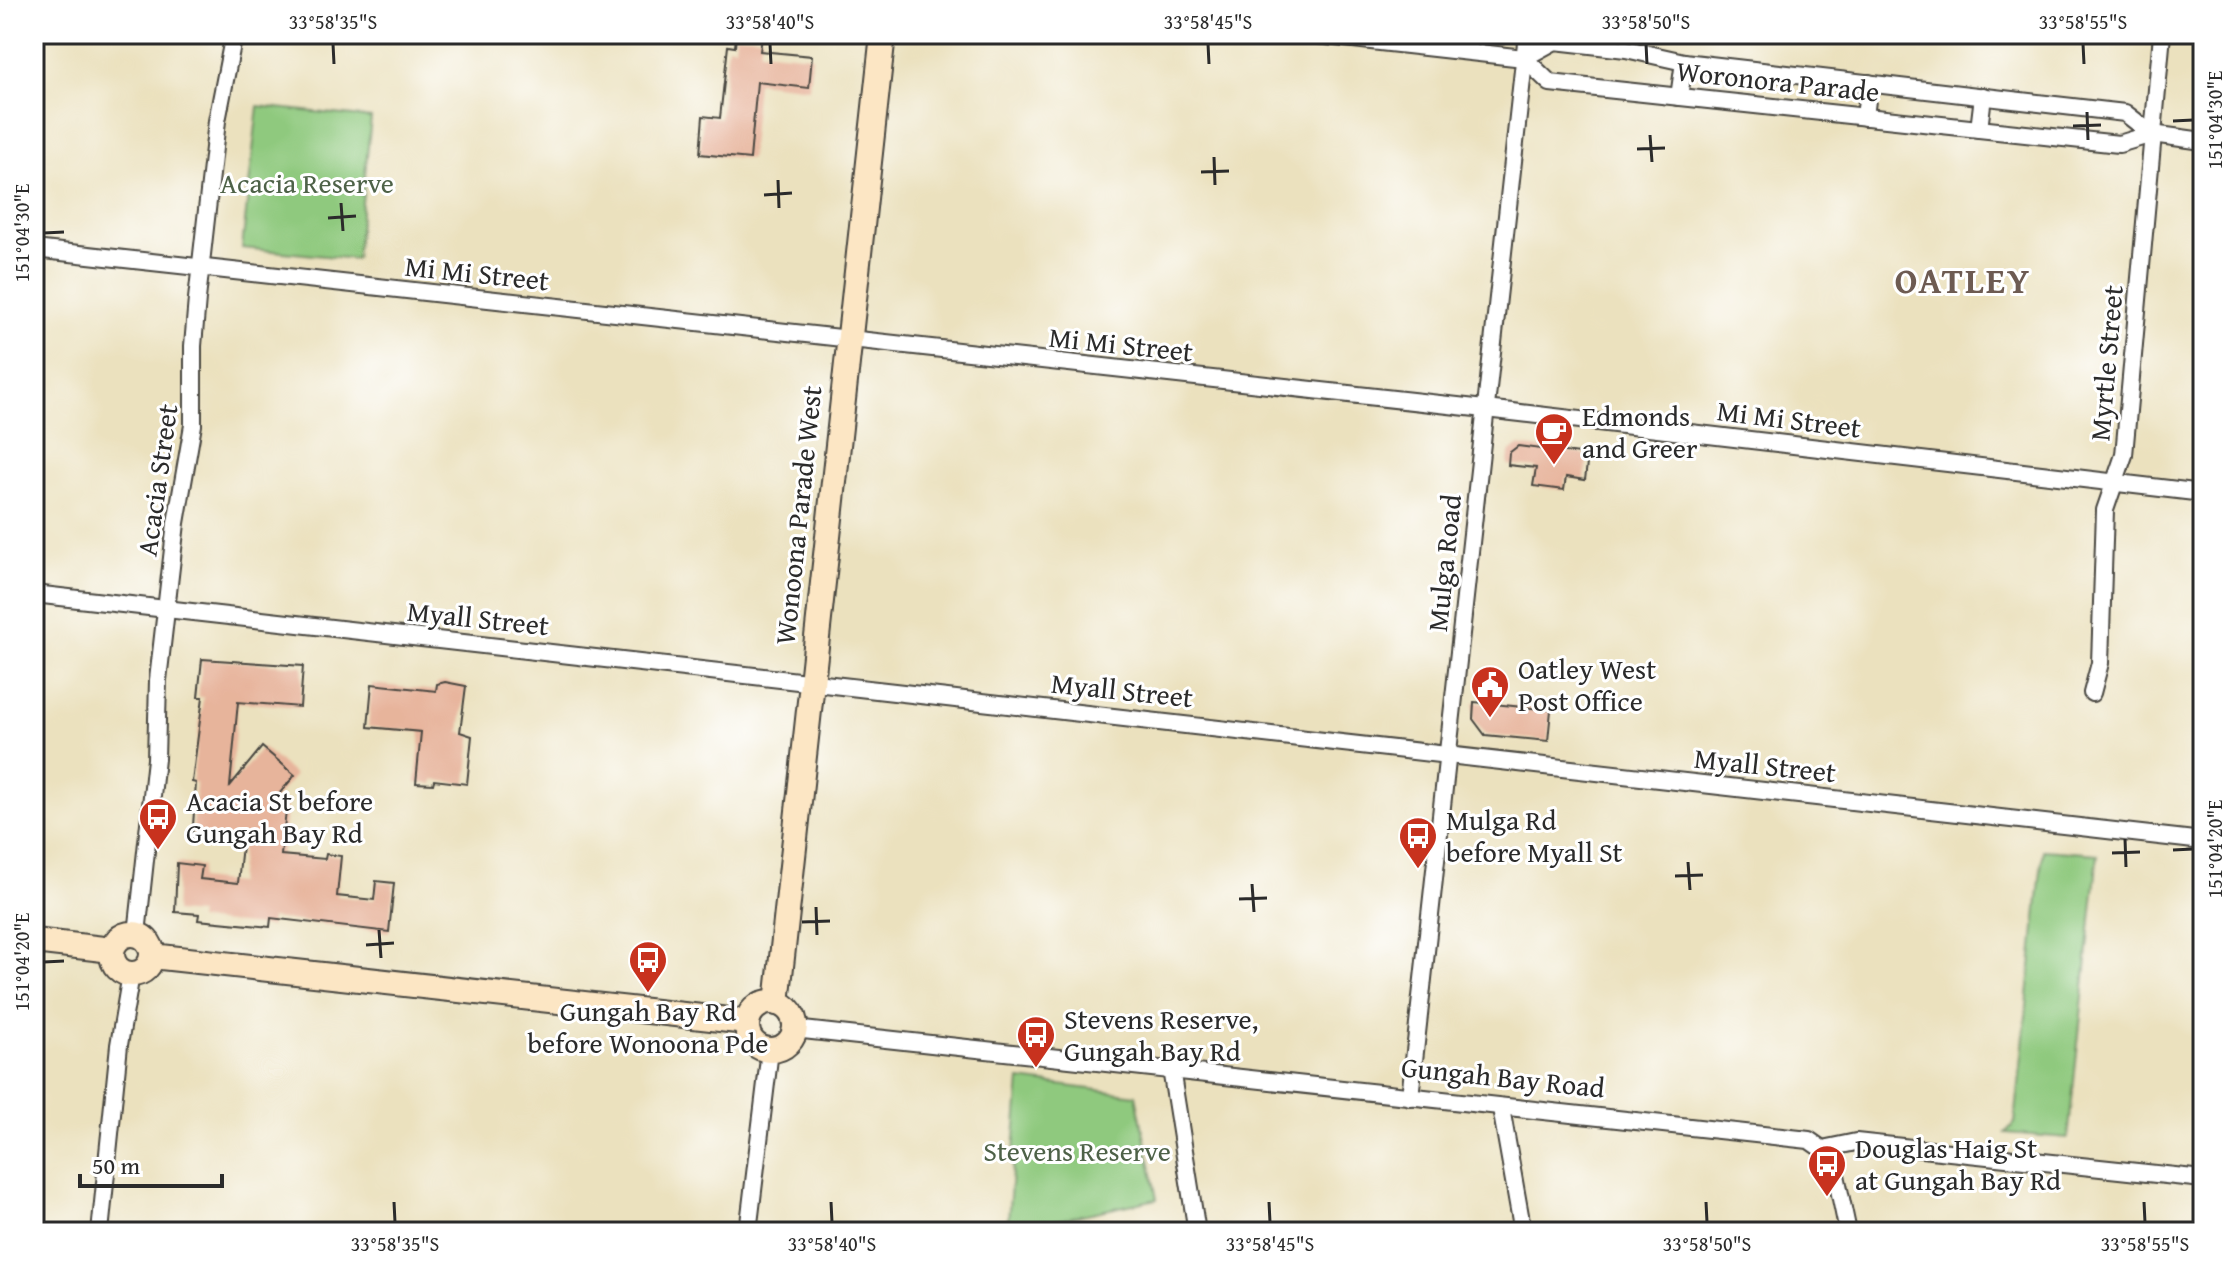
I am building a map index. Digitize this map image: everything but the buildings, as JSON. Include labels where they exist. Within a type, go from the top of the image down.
[{"type":"street","name":"Acacia Street","points":[[137,934],[156,769],[156,697],[193,425],[193,346],[201,268],[217,121],[234,34]]},
{"type":"street","name":"Wonoona Parade West","points":[[777,1003],[883,34]]},
{"type":"street","points":[[1308,34],[1524,58],[1555,41],[1626,49],[1684,62],[2125,113],[2152,134]]},
{"type":"street","name":"Mulga Road","points":[[1410,1097],[1527,34]]},
{"type":"street","name":"Myrtle Street","points":[[2092,693],[2100,663],[2105,510],[2124,455],[2162,34]]},
{"type":"street","name":"Woronora Parade","points":[[1524,58],[1550,83],[2119,144],[2152,134],[2203,141]]},
{"type":"street","points":[[1679,97],[1684,62]]},
{"type":"street","points":[[1865,117],[1869,83]]},
{"type":"street","points":[[1979,129],[1983,96]]},
{"type":"street","name":"Mi Mi Street","points":[[34,249],[1486,409],[2203,493]]},
{"type":"street","name":"Myall Street","points":[[34,594],[2203,841]]},
{"type":"street","points":[[137,934],[148,942],[152,956],[145,969],[131,974],[119,969],[112,950],[118,939],[137,934]]},
{"type":"street","points":[[34,941],[112,950]]},
{"type":"street","points":[[152,956],[747,1022]]},
{"type":"street","points":[[100,1232],[119,1045],[131,974]]},
{"type":"street","points":[[777,1003],[788,1010],[794,1029],[783,1046],[770,1050],[755,1044],[747,1022],[758,1006],[777,1003]]},
{"type":"street","name":"Gungah Bay Road","points":[[794,1029],[1809,1140],[1827,1148],[1856,1142],[2203,1179]]},
{"type":"street","points":[[748,1232],[770,1050]]},
{"type":"street","points":[[1171,1069],[1197,1232]]},
{"type":"street","points":[[1501,1108],[1523,1232]]},
{"type":"street","points":[[1827,1148],[1835,1164],[1848,1232]]},
{"type":"green space","name":"Acacia Reserve","points":[[258,106],[371,118],[356,259],[242,248]]},
{"type":"green space","points":[[2043,850],[2098,854],[2068,1138],[2005,1133],[2015,1123]]},
{"type":"green space","name":"Stevens Reserve","points":[[1020,1080],[1136,1095],[1157,1199],[1007,1231]]},
{"type":"place","name":"Edmonds and Greer","points":[[1554,466]]},
{"type":"place","name":"Oatley West Post Office","points":[[1490,719]]},
{"type":"place","name":"Acacia St before Gungah Bay Rd","points":[[158,851]]},
{"type":"place","name":"Mulga Rd before Myall St","points":[[1418,870]]},
{"type":"place","name":"Gungah Bay Rd before Wonoona Pde","points":[[648,994]]},
{"type":"place","name":"Stevens Reserve, Gungah Bay Rd","points":[[1036,1069]]},
{"type":"place","name":"Douglas Haig St at Gungah Bay Rd","points":[[1827,1198]]},
{"type":"district","name":"OATLEY","points":[[1963,280]]}]
